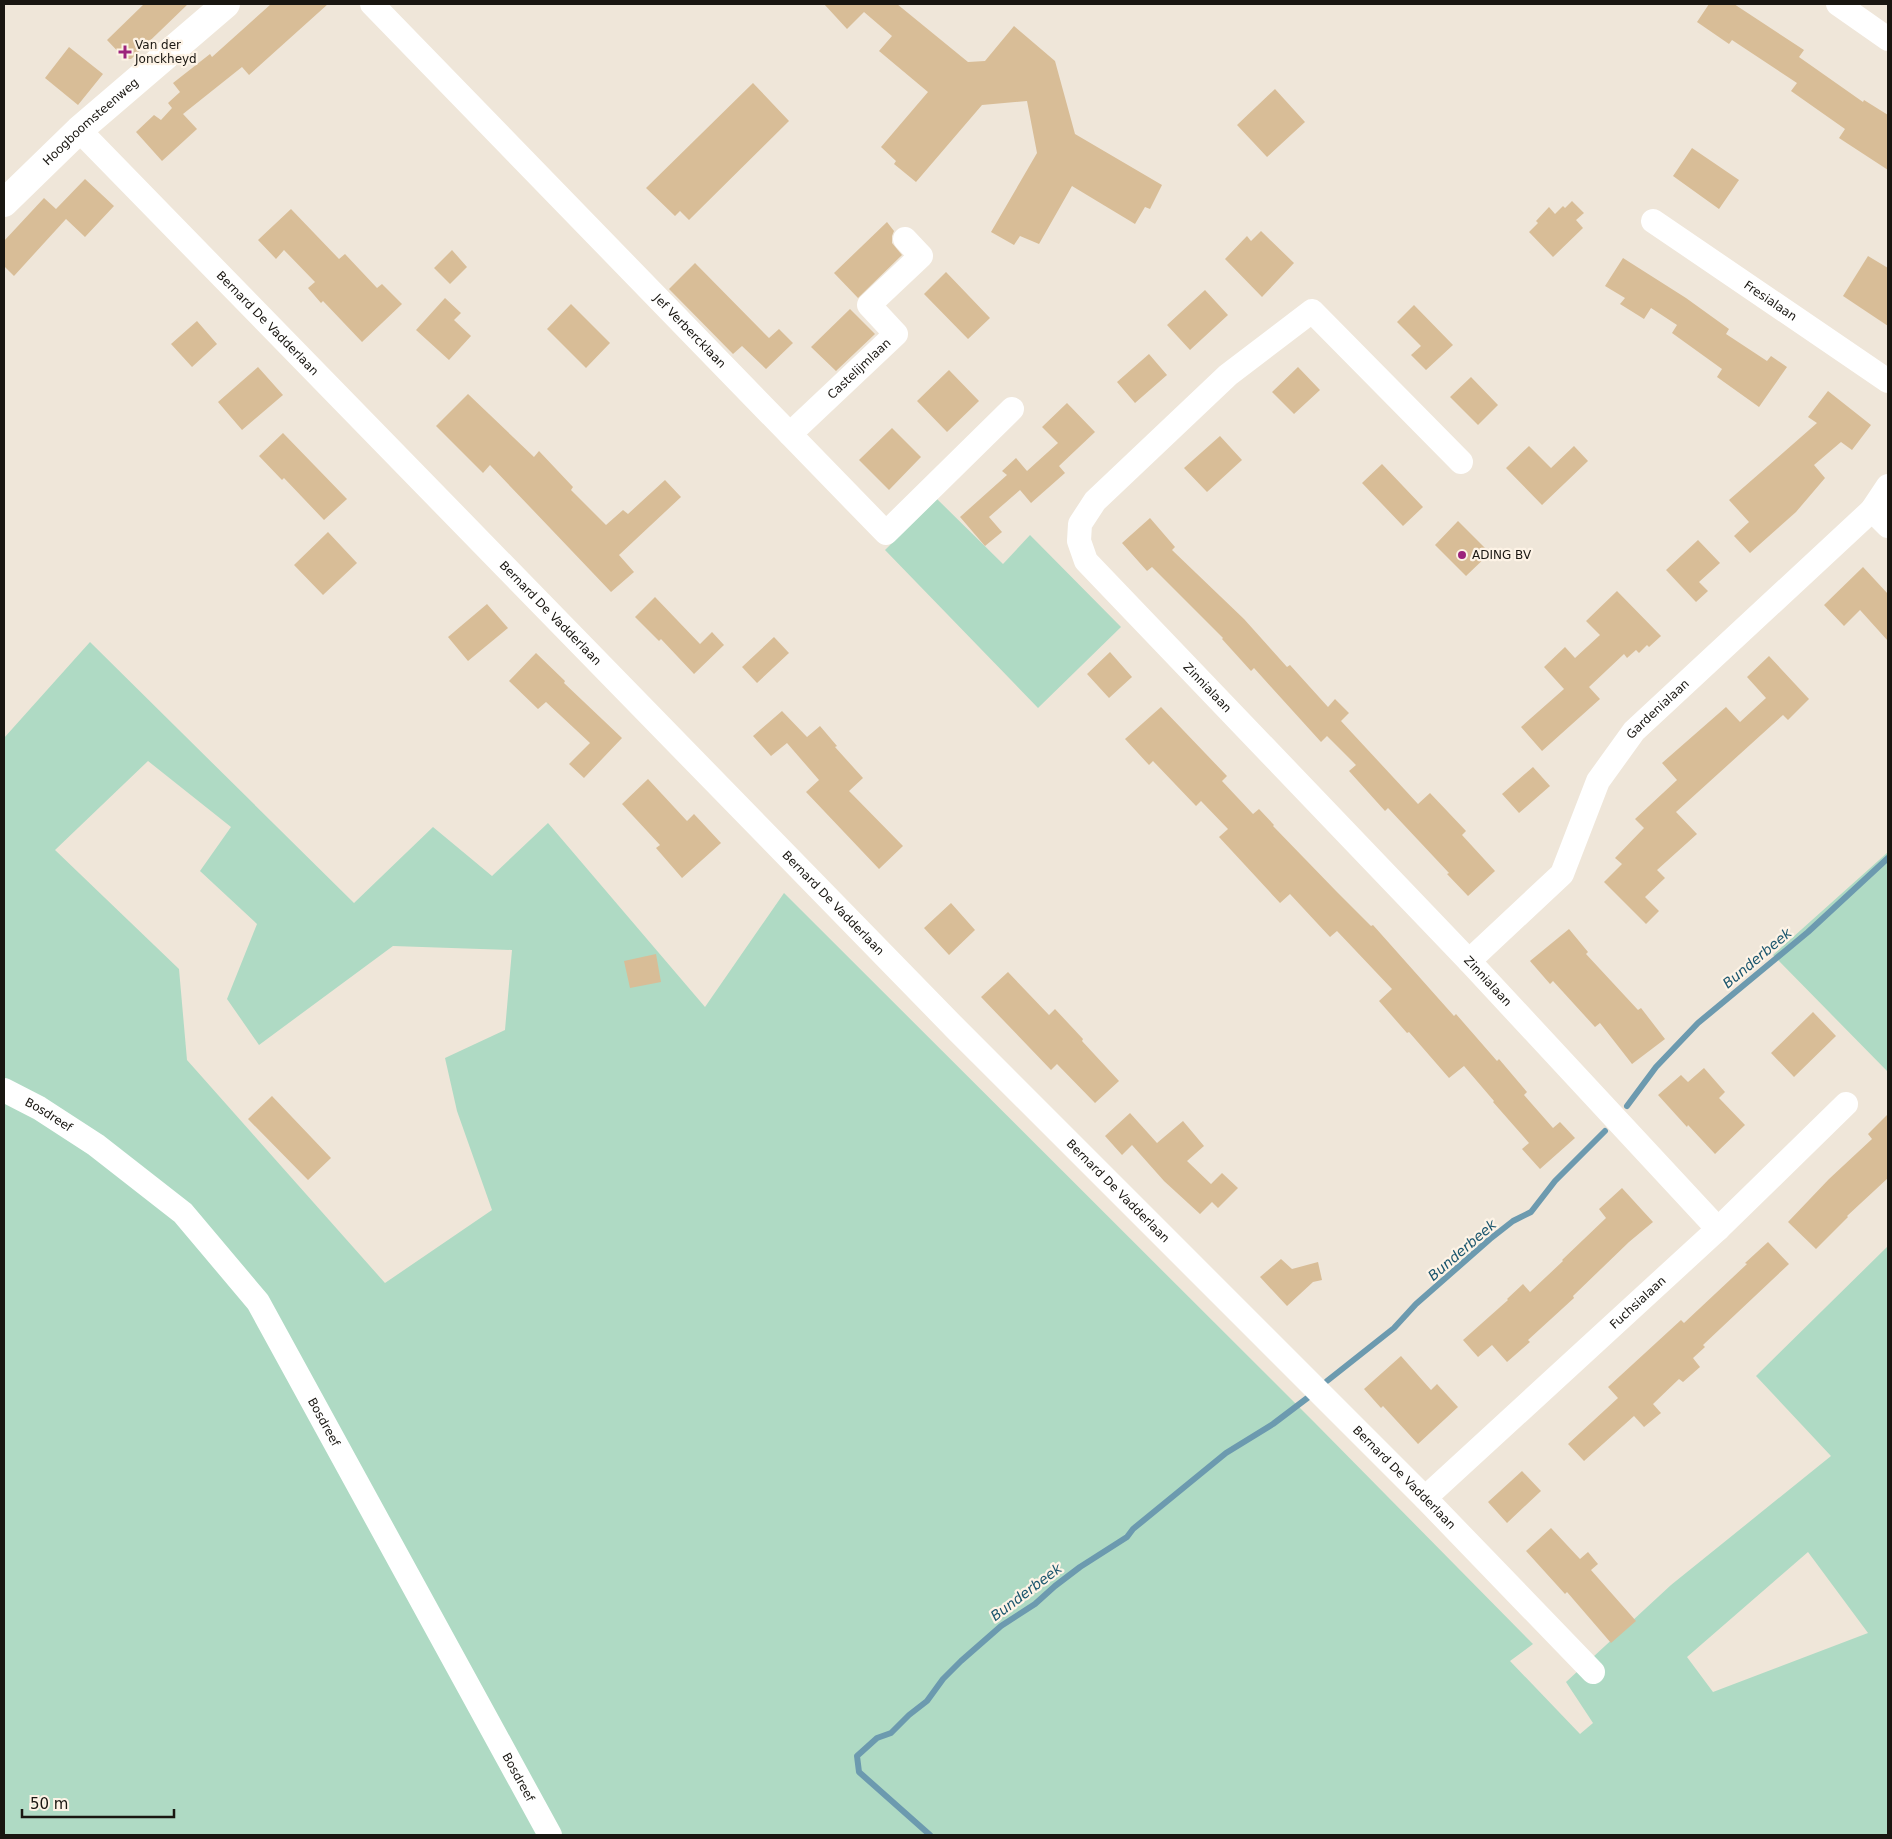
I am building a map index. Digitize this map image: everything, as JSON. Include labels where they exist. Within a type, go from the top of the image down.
[{"type":"street","name":"Hoogboomsteenweg","points":[[4,203],[79,130],[226,4]]},
{"type":"street","name":"Jef Verbercklaan","points":[[372,4],[886,533],[1012,409]]},
{"type":"street","points":[[1838,4],[1888,39]]},
{"type":"street","name":"Bernard De Vadderlaan","points":[[79,130],[956,1029],[1425,1498],[1593,1672]]},
{"type":"street","name":"Fresialaan","points":[[1653,221],[1888,381]]},
{"type":"street","name":"Castelijmlaan","points":[[790,434],[896,334],[869,306],[921,256],[905,238]]},
{"type":"street","name":"Zinnialaan","points":[[1461,462],[1312,311],[1228,375],[1134,462],[1095,501],[1080,524],[1079,541],[1086,561],[1469,961],[1718,1229]]},
{"type":"street","name":"Gardenialaan","points":[[1469,961],[1562,874],[1598,781],[1634,731],[1880,518],[1888,486]]},
{"type":"street","name":"Bosdreef","points":[[4,1090],[39,1108],[96,1144],[183,1213],[258,1302],[550,1835]]},
{"type":"street","name":"Fuchsialaan","points":[[1425,1498],[1718,1229],[1846,1104]]},
{"type":"green space","points":[[937,499],[1003,564],[1030,535],[1121,627],[1038,708],[885,550]]},
{"type":"green space","points":[[90,642],[354,903],[433,827],[492,876],[548,823],[705,1007],[784,893],[1314,1422],[1533,1644],[1510,1661],[1580,1734],[1593,1723],[1566,1682],[1671,1585],[1831,1456],[1756,1376],[1888,1246],[1888,1835],[4,1835],[4,738]],"holes":[[[148,761],[231,827],[200,871],[257,924],[227,999],[259,1045],[393,946],[512,950],[505,1030],[445,1058],[457,1111],[492,1210],[385,1283],[187,1060],[179,969],[55,850]],[[1808,1552],[1868,1633],[1713,1692],[1687,1657]]]},
{"type":"green space","points":[[1888,852],[1888,1072],[1773,955]]},
{"type":"building","points":[[144,4],[188,4],[131,59],[125,59],[107,40]]},
{"type":"building","points":[[271,4],[328,4],[249,75],[242,67],[183,114],[197,129],[162,161],[136,132],[154,115],[161,120],[172,108],[168,103],[180,92],[173,83],[210,54],[212,57]]},
{"type":"building","points":[[824,4],[897,4],[968,62],[985,61],[1014,26],[1055,61],[1075,134],[1162,185],[1150,209],[1145,207],[1135,224],[1072,186],[1039,244],[1020,236],[1014,245],[991,232],[1037,153],[1027,101],[982,105],[916,182],[894,164],[896,161],[881,147],[928,92],[879,51],[892,36],[864,12],[847,29]]},
{"type":"building","points":[[1709,4],[1734,4],[1804,50],[1799,57],[1863,102],[1864,100],[1888,115],[1888,170],[1839,138],[1845,129],[1791,91],[1797,83],[1732,40],[1729,44],[1697,22]]},
{"type":"building","points":[[69,47],[103,74],[78,105],[45,78]]},
{"type":"building","points":[[753,83],[789,121],[689,220],[680,211],[675,216],[646,188]]},
{"type":"building","points":[[1275,89],[1305,122],[1267,157],[1237,125]]},
{"type":"building","points":[[1692,148],[1739,180],[1719,209],[1673,176]]},
{"type":"building","points":[[85,179],[114,206],[85,237],[66,219],[14,276],[4,266],[4,241],[44,198],[56,209]]},
{"type":"building","points":[[1572,201],[1584,213],[1576,220],[1583,228],[1553,257],[1529,232],[1549,207],[1555,214]]},
{"type":"building","points":[[291,209],[339,259],[345,254],[377,288],[382,284],[402,304],[362,342],[308,288],[315,282],[284,250],[276,259],[258,240]]},
{"type":"building","points":[[887,222],[894,231],[892,243],[902,255],[858,298],[834,273]]},
{"type":"building","points":[[1261,231],[1294,263],[1262,297],[1225,259],[1247,236],[1251,241]]},
{"type":"building","points":[[452,250],[467,267],[450,284],[434,268]]},
{"type":"building","points":[[1868,256],[1888,268],[1888,326],[1843,296]]},
{"type":"building","points":[[1623,258],[1686,298],[1729,329],[1726,334],[1767,361],[1771,356],[1787,367],[1759,407],[1717,377],[1722,369],[1672,333],[1677,325],[1651,308],[1644,319],[1620,304],[1625,298],[1605,286]]},
{"type":"building","points":[[695,263],[769,338],[779,329],[793,343],[766,369],[742,346],[733,354],[669,289]]},
{"type":"building","points":[[946,272],[990,318],[968,339],[924,294]]},
{"type":"building","points":[[1205,290],[1228,315],[1190,350],[1167,325]]},
{"type":"building","points":[[445,298],[461,313],[454,320],[471,336],[449,360],[416,330]]},
{"type":"building","points":[[571,304],[610,343],[586,368],[547,329]]},
{"type":"building","points":[[1414,305],[1453,345],[1426,370],[1411,355],[1421,346],[1397,322]]},
{"type":"building","points":[[850,309],[875,334],[836,371],[811,347]]},
{"type":"building","points":[[197,321],[217,344],[192,367],[171,344]]},
{"type":"building","points":[[1149,354],[1167,375],[1135,403],[1117,382]]},
{"type":"building","points":[[258,367],[283,395],[242,430],[218,402]]},
{"type":"building","points":[[1298,367],[1320,390],[1294,414],[1272,392]]},
{"type":"building","points":[[949,370],[979,401],[947,432],[917,401]]},
{"type":"building","points":[[1471,377],[1498,405],[1478,425],[1450,397]]},
{"type":"building","points":[[1828,391],[1871,425],[1852,450],[1841,442],[1814,465],[1825,478],[1796,512],[1750,553],[1734,536],[1749,522],[1729,500],[1817,423],[1808,417]]},
{"type":"building","points":[[468,394],[534,457],[539,451],[573,487],[571,490],[606,525],[623,510],[628,514],[665,480],[681,497],[619,555],[634,572],[611,592],[490,465],[483,473],[436,426]]},
{"type":"building","points":[[1067,403],[1095,432],[1059,466],[1065,473],[1031,503],[1020,490],[989,517],[1002,532],[985,546],[960,517],[1007,475],[1002,471],[1016,458],[1027,471],[1058,443],[1042,427]]},
{"type":"building","points":[[892,428],[921,457],[889,490],[859,460]]},
{"type":"building","points":[[283,433],[347,499],[324,520],[284,478],[282,480],[259,456]]},
{"type":"building","points":[[1220,436],[1242,460],[1207,492],[1184,468]]},
{"type":"building","points":[[1529,446],[1551,468],[1574,446],[1588,461],[1542,505],[1506,468]]},
{"type":"building","points":[[1382,464],[1423,507],[1403,526],[1362,483]]},
{"type":"building","points":[[1150,518],[1175,547],[1172,550],[1244,619],[1287,667],[1290,665],[1328,707],[1335,699],[1349,713],[1341,721],[1418,804],[1430,793],[1466,831],[1462,835],[1495,871],[1468,896],[1388,808],[1385,811],[1349,771],[1356,765],[1327,736],[1321,742],[1254,668],[1251,671],[1223,638],[1152,567],[1147,571],[1122,543]]},
{"type":"building","points":[[1458,521],[1490,553],[1466,576],[1435,545]]},
{"type":"building","points":[[328,532],[357,563],[323,595],[294,565]]},
{"type":"building","points":[[1698,540],[1720,563],[1699,582],[1708,591],[1696,602],[1666,570]]},
{"type":"building","points":[[1863,567],[1888,594],[1888,641],[1860,610],[1844,626],[1824,605]]},
{"type":"building","points":[[1617,591],[1661,636],[1639,653],[1636,650],[1627,658],[1624,654],[1589,687],[1600,699],[1542,751],[1521,727],[1564,689],[1544,667],[1565,647],[1575,658],[1600,635],[1586,621]]},
{"type":"building","points":[[655,597],[700,644],[712,632],[724,645],[694,674],[661,639],[659,641],[635,617]]},
{"type":"building","points":[[487,604],[508,628],[468,661],[448,637]]},
{"type":"building","points":[[774,637],[789,653],[757,683],[742,667]]},
{"type":"building","points":[[1110,652],[1132,677],[1109,698],[1087,674]]},
{"type":"building","points":[[536,653],[565,681],[564,683],[622,738],[584,778],[569,764],[590,743],[546,702],[538,709],[509,681]]},
{"type":"building","points":[[1769,656],[1809,699],[1788,720],[1783,715],[1676,812],[1697,834],[1657,870],[1665,878],[1645,897],[1659,911],[1646,924],[1604,882],[1622,864],[1615,858],[1644,828],[1635,819],[1677,780],[1662,763],[1726,707],[1740,722],[1766,698],[1747,677]]},
{"type":"building","points":[[1161,707],[1227,776],[1222,781],[1253,814],[1259,809],[1337,892],[1371,926],[1373,925],[1497,1061],[1499,1059],[1527,1092],[1524,1095],[1553,1128],[1560,1122],[1575,1138],[1540,1169],[1522,1149],[1529,1143],[1464,1066],[1449,1078],[1379,1001],[1392,989],[1337,931],[1330,937],[1290,894],[1280,903],[1219,837],[1228,829],[1201,801],[1196,806],[1153,761],[1149,765],[1125,739]]},
{"type":"building","points":[[782,711],[807,737],[820,726],[837,746],[835,747],[863,778],[849,791],[903,846],[879,869],[806,792],[819,780],[787,743],[771,756],[753,736]]},
{"type":"building","points":[[1533,767],[1550,786],[1519,813],[1502,794]]},
{"type":"building","points":[[648,779],[687,821],[694,814],[721,843],[682,878],[656,848],[660,845],[622,804]]},
{"type":"building","points":[[951,903],[975,930],[949,955],[924,928]]},
{"type":"building","points":[[1569,929],[1588,952],[1586,954],[1638,1010],[1641,1008],[1665,1039],[1632,1064],[1600,1023],[1595,1027],[1553,981],[1550,984],[1530,961]]},
{"type":"building","points":[[656,954],[661,982],[630,988],[624,961]]},
{"type":"building","points":[[1008,972],[1049,1015],[1055,1009],[1119,1081],[1095,1103],[1057,1064],[1051,1070],[981,997]]},
{"type":"building","points":[[1813,1012],[1836,1036],[1794,1077],[1771,1053]]},
{"type":"building","points":[[1704,1068],[1725,1092],[1719,1098],[1745,1125],[1715,1154],[1658,1095],[1681,1075],[1688,1082]]},
{"type":"building","points":[[272,1096],[331,1158],[308,1180],[248,1119]]},
{"type":"building","points":[[1130,1113],[1157,1143],[1183,1121],[1204,1146],[1187,1161],[1211,1184],[1222,1173],[1238,1188],[1218,1208],[1212,1202],[1200,1214],[1164,1181],[1132,1145],[1122,1155],[1105,1136]]},
{"type":"building","points":[[1888,1114],[1888,1178],[1847,1216],[1816,1249],[1788,1222],[1829,1179],[1872,1139],[1868,1134]]},
{"type":"building","points":[[1622,1188],[1653,1222],[1629,1242],[1573,1296],[1574,1298],[1528,1340],[1530,1342],[1507,1362],[1492,1345],[1478,1357],[1463,1340],[1523,1284],[1530,1292],[1563,1261],[1606,1218],[1599,1209]]},
{"type":"building","points":[[1768,1242],[1789,1264],[1703,1345],[1705,1347],[1693,1358],[1700,1367],[1683,1382],[1679,1379],[1653,1404],[1661,1413],[1644,1427],[1634,1416],[1584,1461],[1568,1444],[1618,1398],[1608,1387],[1681,1320],[1684,1323]]},
{"type":"building","points":[[1281,1259],[1292,1269],[1318,1262],[1322,1280],[1313,1282],[1287,1306],[1260,1277]]},
{"type":"building","points":[[1401,1356],[1431,1390],[1437,1384],[1458,1407],[1418,1444],[1383,1406],[1381,1408],[1364,1389]]},
{"type":"building","points":[[1522,1471],[1541,1491],[1507,1523],[1488,1502]]},
{"type":"building","points":[[1551,1528],[1580,1559],[1588,1552],[1598,1564],[1591,1570],[1636,1621],[1611,1643],[1567,1592],[1565,1594],[1526,1551]]},
{"type":"waterway","name":"Bunderbeek","points":[[1627,1106],[1656,1067],[1698,1023],[1808,932],[1888,858]]},
{"type":"waterway","name":"Bunderbeek","points":[[1327,1381],[1394,1328],[1416,1304],[1490,1239],[1513,1221],[1531,1212],[1555,1181],[1605,1131]]},
{"type":"waterway","name":"Bunderbeek","points":[[930,1835],[859,1772],[857,1756],[877,1738],[891,1733],[927,1701],[943,1679],[1001,1626],[1035,1604],[1080,1567],[1127,1537],[1133,1529],[1226,1453],[1273,1424],[1310,1396]]},
{"type":"place","name":"Van der Jonckheyd","points":[[125,52]]},
{"type":"place","name":"ADING BV","points":[[1462,555]]}]
